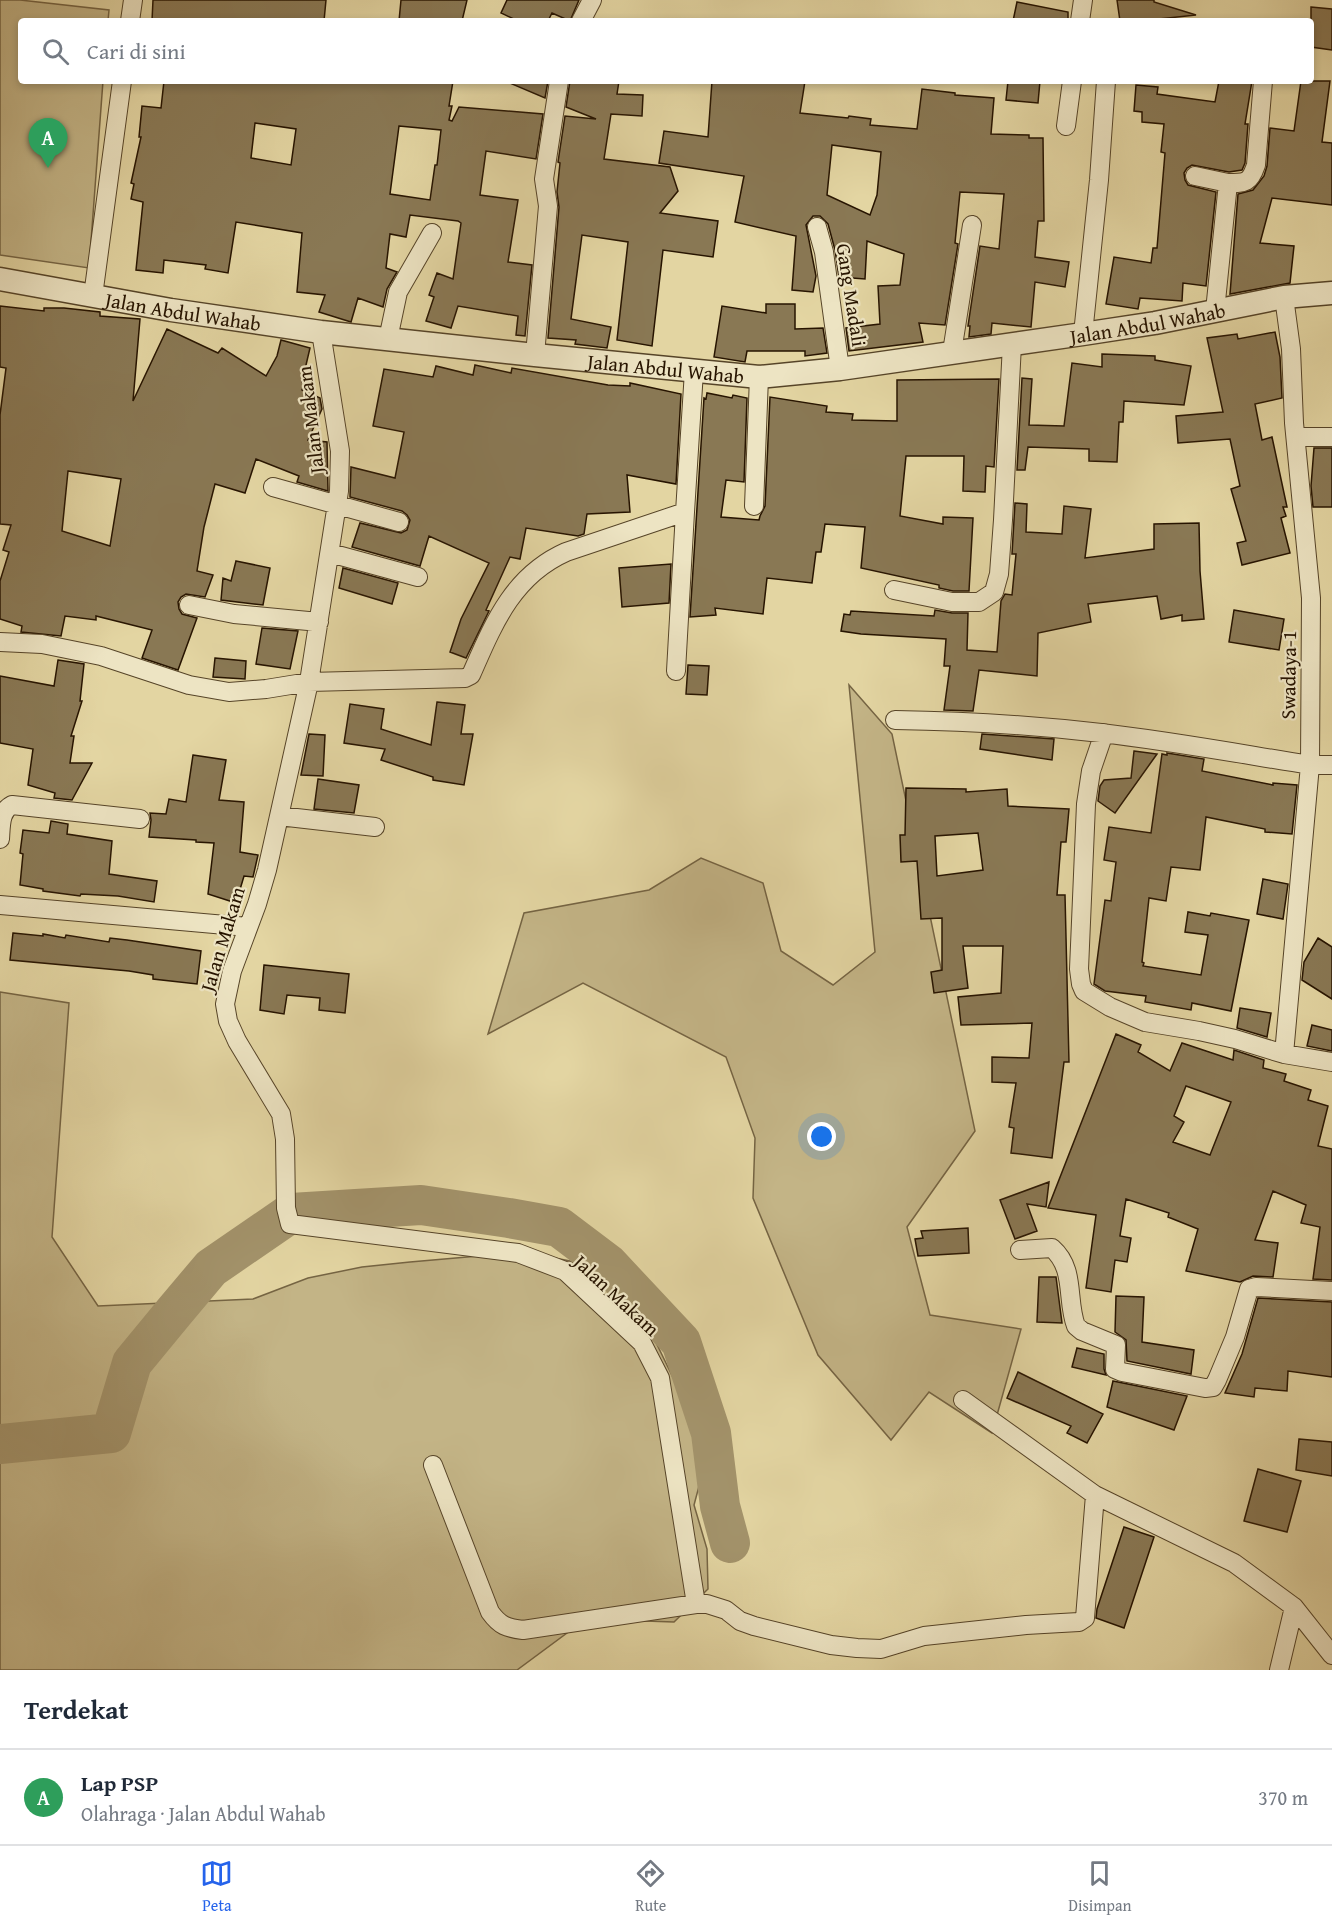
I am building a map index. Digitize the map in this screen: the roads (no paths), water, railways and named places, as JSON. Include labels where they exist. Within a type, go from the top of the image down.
[{"type":"street","points":[[130,18],[133,0]]},
{"type":"street","points":[[583,18],[592,0]]},
{"type":"street","points":[[1080,18],[1083,0]]},
{"type":"street","points":[[93,296],[122,84]]},
{"type":"street","points":[[535,356],[548,206],[544,179],[559,84]]},
{"type":"street","points":[[1066,126],[1072,84]]},
{"type":"street","points":[[1083,334],[1099,180],[1106,84]]},
{"type":"street","points":[[1195,176],[1228,183],[1245,182],[1252,177],[1256,165],[1263,84]]},
{"type":"street","points":[[1215,311],[1228,183]]},
{"type":"street","points":[[952,352],[972,225]]},
{"type":"street","name":"Gang Madali","points":[[817,228],[824,252],[840,369]]},
{"type":"street","points":[[388,339],[398,292],[432,233]]},
{"type":"street","name":"Jalan Abdul Wahab","points":[[0,279],[321,332],[535,356],[759,377],[840,369],[1083,334],[1284,297],[1332,293]]},
{"type":"street","name":"Swadaya-1","points":[[1284,297],[1291,349],[1295,430],[1311,598],[1310,765],[1284,1054]]},
{"type":"street","name":"Jalan Makam","points":[[321,332],[340,451],[337,504],[309,682],[267,870],[232,971],[225,1004],[228,1021],[237,1041],[270,1094],[282,1120],[285,1138],[288,1216],[518,1253],[565,1271],[642,1343],[660,1378],[696,1604]]},
{"type":"street","points":[[894,591],[952,602],[979,602],[994,592],[999,574],[1012,344]]},
{"type":"street","points":[[675,672],[694,371]]},
{"type":"street","points":[[754,506],[759,377]]},
{"type":"street","points":[[1295,430],[1332,437]]},
{"type":"street","points":[[273,487],[399,522]]},
{"type":"street","points":[[0,642],[42,644],[101,656],[189,685],[245,692],[309,682],[465,678],[471,675],[504,605],[539,567],[551,558],[566,552],[685,512]]},
{"type":"street","points":[[330,554],[417,577]]},
{"type":"street","points":[[189,605],[234,614],[319,622]]},
{"type":"street","points":[[895,720],[980,722],[1104,733],[1310,765],[1332,765]]},
{"type":"street","points":[[1104,733],[1091,771],[1086,804],[1079,969],[1084,992],[1110,1007],[1145,1022],[1236,1039],[1284,1054],[1332,1062]]},
{"type":"street","points":[[0,839],[3,814],[7,807],[12,805],[140,819]]},
{"type":"street","points":[[279,816],[375,826]]},
{"type":"street","points":[[0,905],[248,927]]},
{"type":"street","points":[[1020,1250],[1052,1248],[1061,1256],[1068,1273],[1076,1326],[1116,1346],[1115,1369],[1205,1388],[1213,1387],[1217,1380],[1235,1337],[1250,1289],[1256,1287],[1332,1291]]},
{"type":"street","points":[[963,1400],[1095,1495],[1234,1563],[1294,1607],[1332,1658],[1330,1670]]},
{"type":"street","points":[[433,1465],[490,1612],[505,1628],[523,1630],[696,1604],[726,1610],[740,1621],[754,1626],[831,1645],[857,1648],[881,1649],[924,1636],[1026,1625],[1080,1622],[1085,1618],[1095,1495]]},
{"type":"street","points":[[1279,1670],[1294,1607]]},
{"type":"waterway","points":[[0,1444],[111,1433],[132,1363],[211,1268],[291,1213],[421,1205],[559,1227],[608,1264],[681,1342],[711,1433],[720,1506],[730,1543]]},
{"type":"place","name":"Lap PSP","points":[[48,168]]}]
